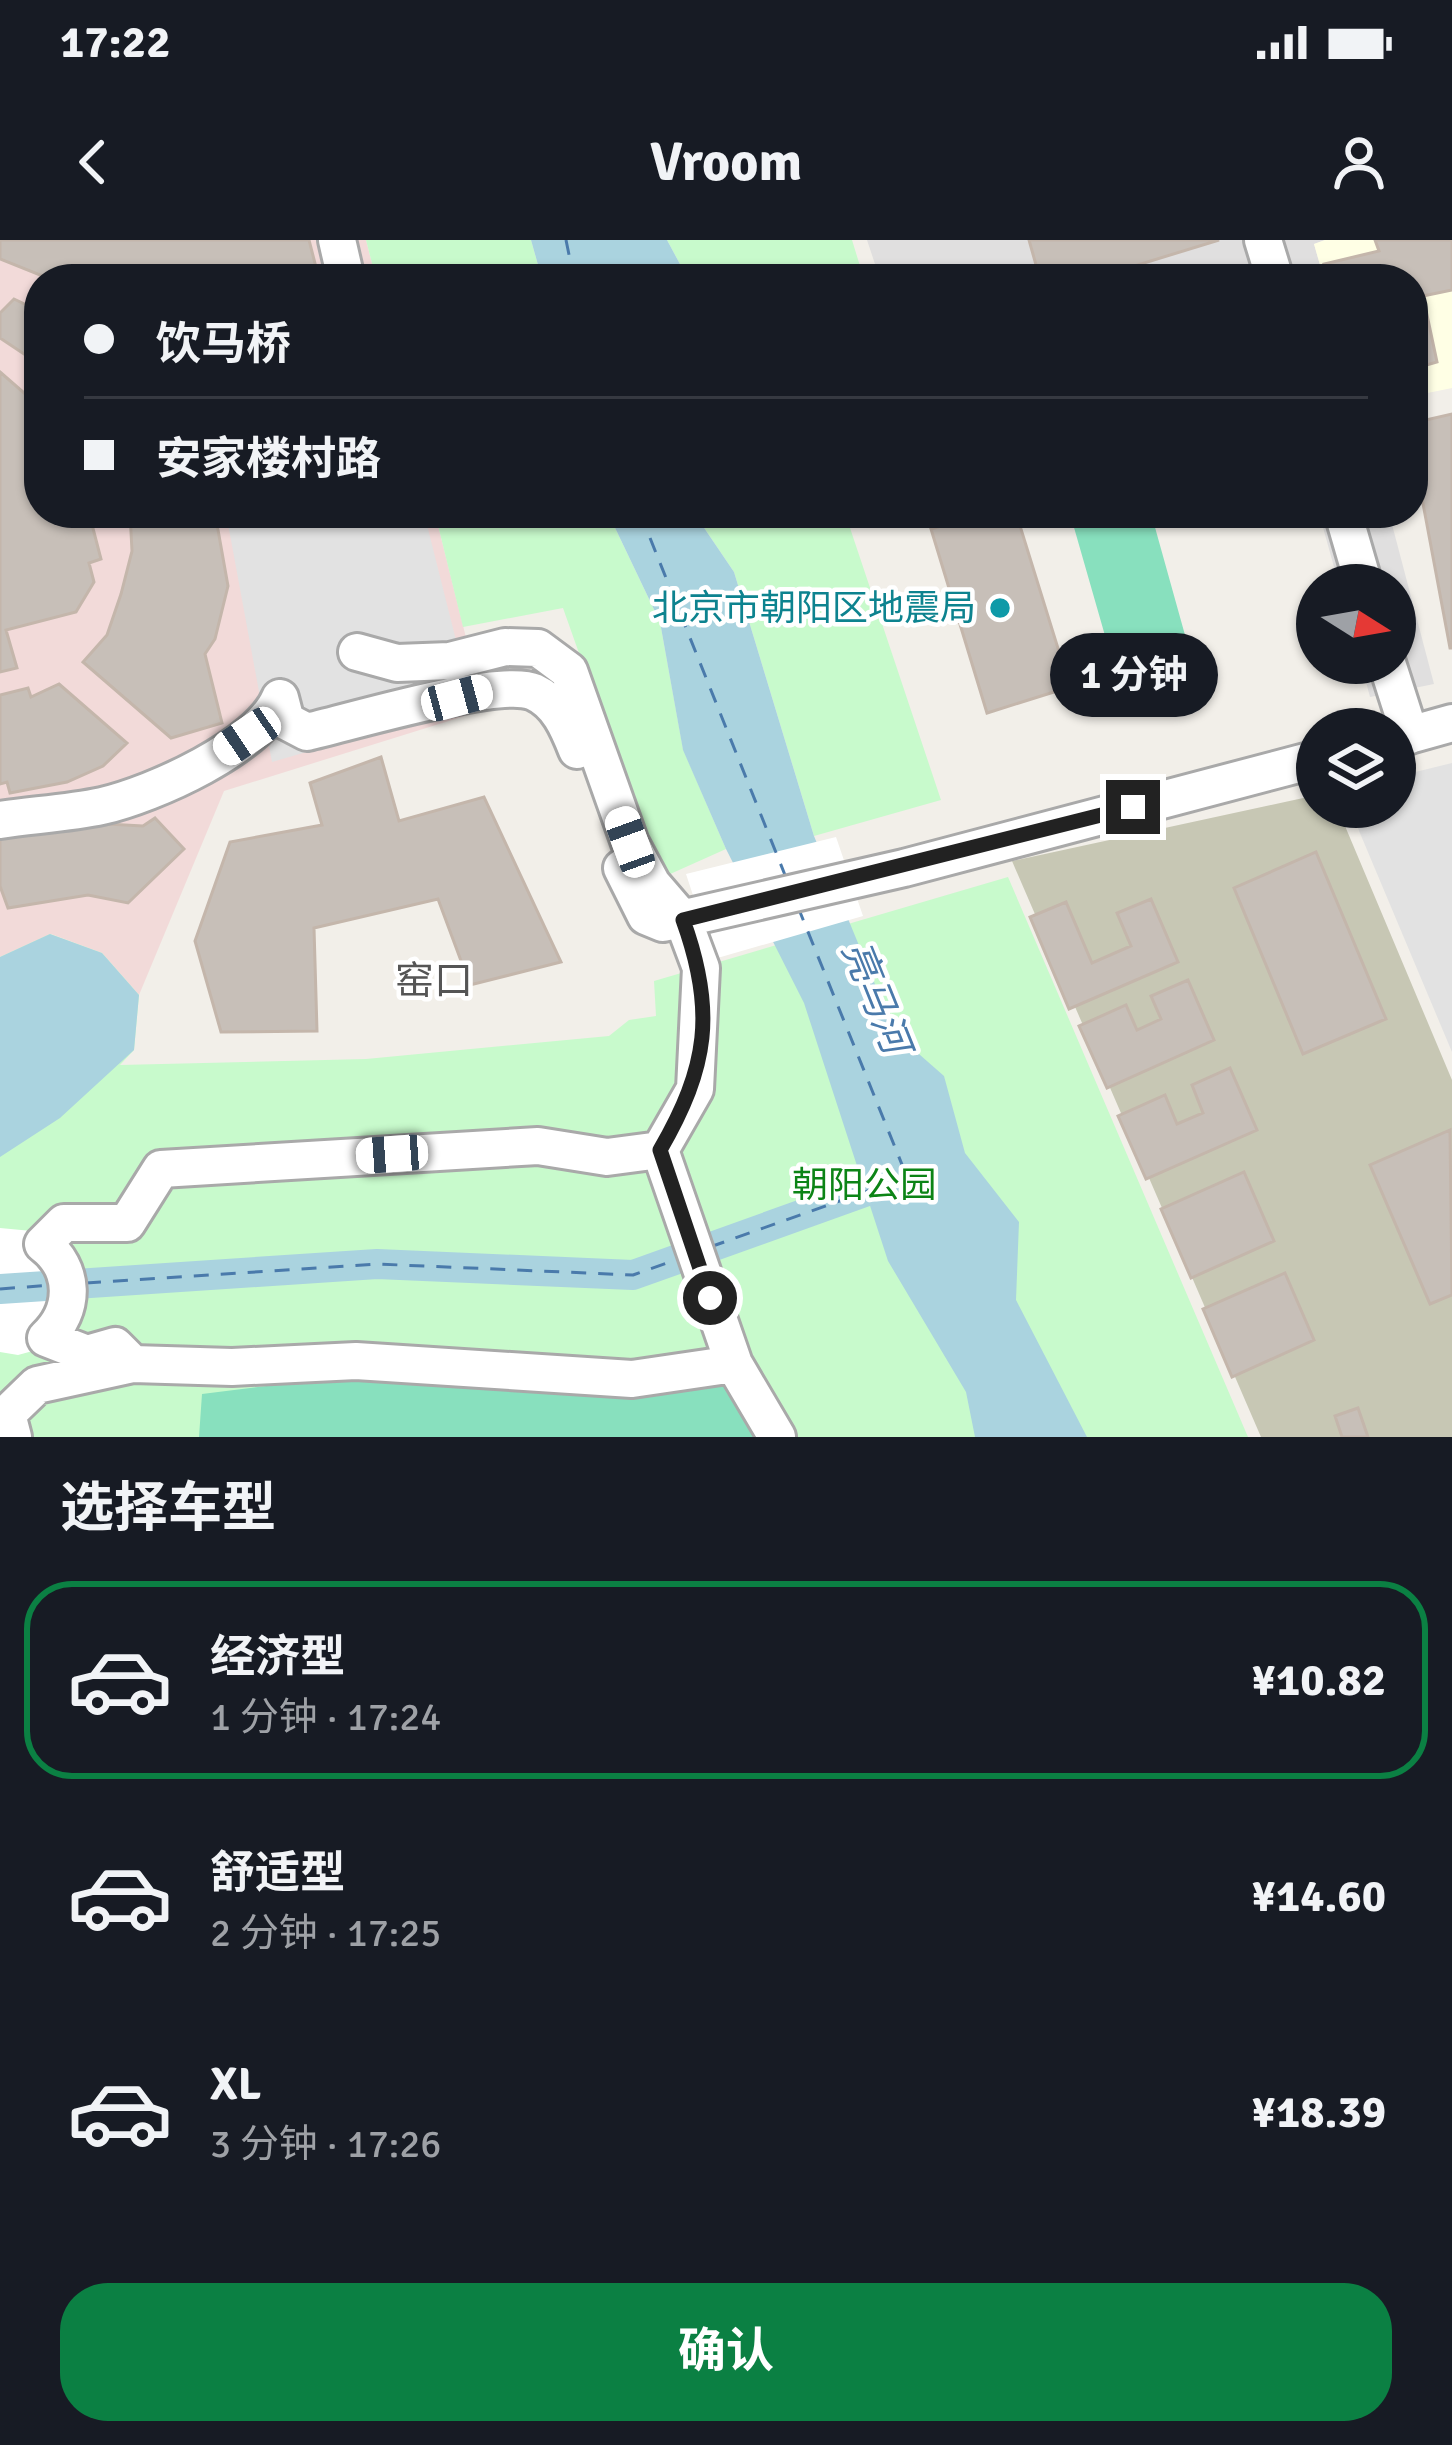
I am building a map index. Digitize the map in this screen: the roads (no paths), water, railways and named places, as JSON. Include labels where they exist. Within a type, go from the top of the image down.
[{"type":"street","points":[[1347,528],[1358,564]]},
{"type":"street","points":[[357,652],[397,663],[538,648],[569,671],[630,842],[652,884],[692,917],[700,968],[695,1089],[660,1150],[728,1350],[777,1437]]},
{"type":"street","points":[[0,820],[104,806],[184,776],[271,719],[280,698],[286,721],[307,732],[500,686],[535,692],[563,716],[646,916],[663,923],[852,880],[1296,764]]},
{"type":"street","points":[[1416,733],[1452,723]]},
{"type":"street","points":[[133,1364],[115,1346],[87,1354],[46,1338],[67,1303],[69,1279],[61,1257],[43,1244],[64,1223],[127,1223],[161,1169],[538,1146],[607,1157],[660,1150]]},
{"type":"street","points":[[14,1437],[7,1414],[37,1385],[133,1364],[232,1367],[356,1361],[632,1379],[728,1350]]},
{"type":"water","points":[[531,240],[667,240],[680,264],[538,264]]},
{"type":"water","name":"亮马河","points":[[615,528],[704,528],[734,572],[814,836],[895,1033],[944,1076],[965,1153],[1019,1222],[1016,1300],[1087,1437],[975,1437],[966,1392],[888,1261],[804,1003],[726,849],[683,750],[660,622]]},
{"type":"water","points":[[50,934],[102,953],[139,995],[134,1050],[60,1118],[0,1157],[0,957]]},
{"type":"waterway","points":[[0,1289],[377,1264],[633,1275],[901,1179]]},
{"type":"place","name":"北京市朝阳区地震局","points":[[1000,608]]},
{"type":"district","name":"窑口","points":[[434,981]]},
{"type":"park label","name":"朝阳公园","points":[[864,1185]]}]
